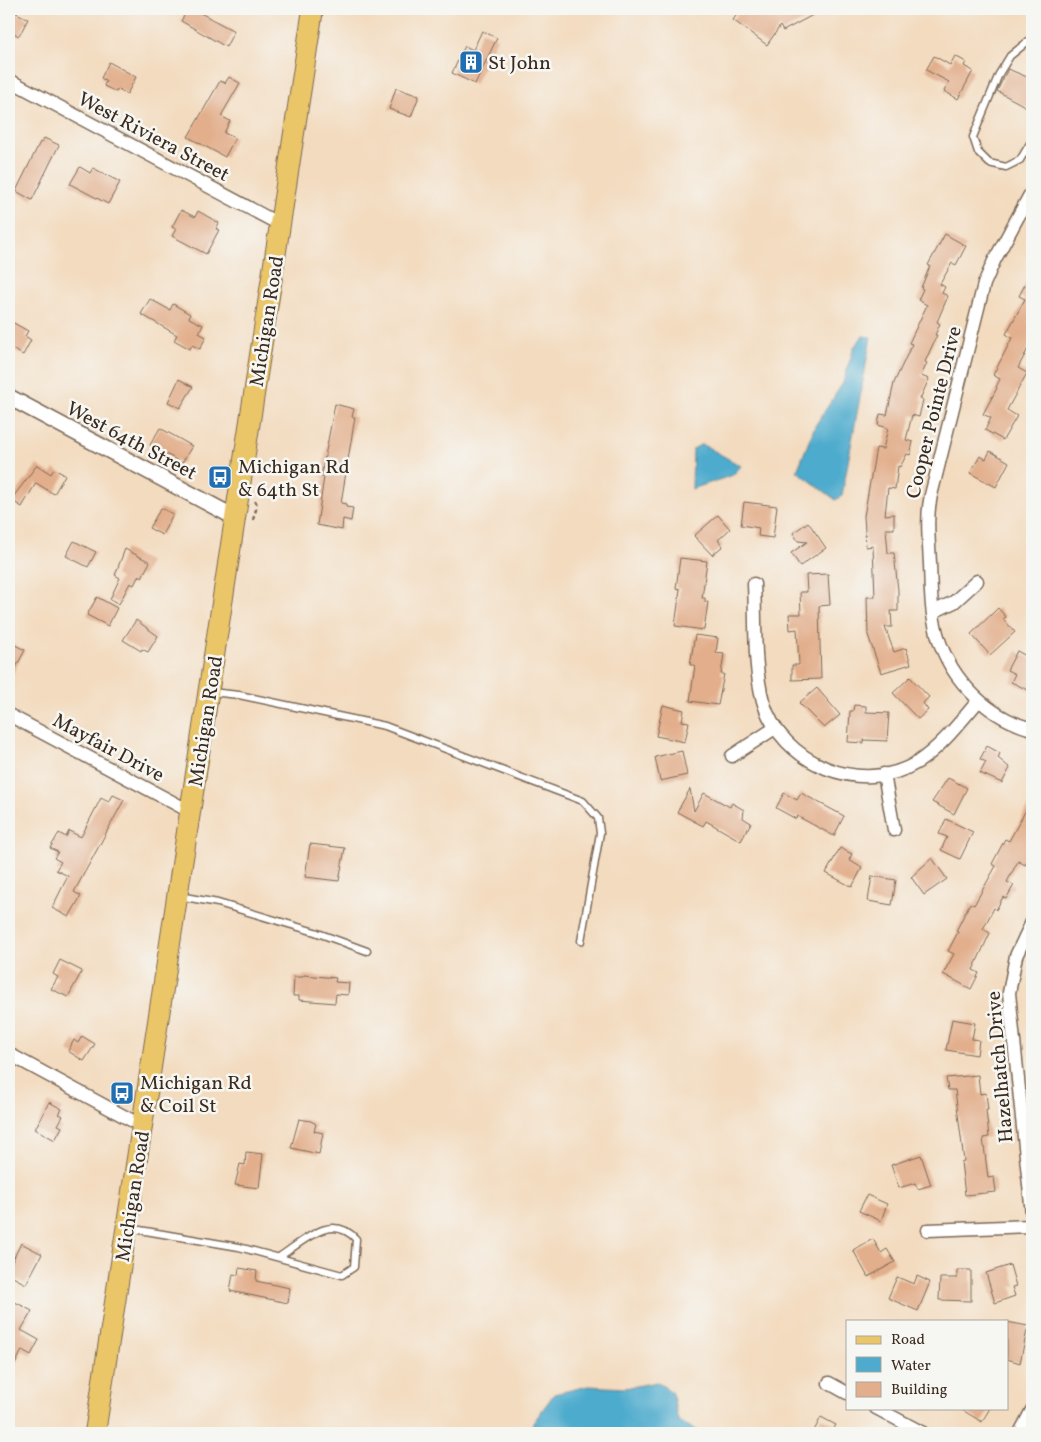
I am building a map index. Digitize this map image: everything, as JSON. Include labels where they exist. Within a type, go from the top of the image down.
[{"type":"main road","name":"Michigan Road","points":[[95,1433],[313,9]]},
{"type":"street","name":"West Riviera Street","points":[[9,80],[281,225]]},
{"type":"street","name":"Cooper Pointe Drive","points":[[1032,191],[994,261],[984,284],[931,495],[928,521],[933,612],[938,639],[949,664],[960,680],[989,709],[1012,722],[1032,729]]},
{"type":"street","name":"West 64th Street","points":[[9,397],[236,518]]},
{"type":"street","points":[[933,612],[954,602],[977,582]]},
{"type":"street","points":[[754,584],[760,687],[764,703],[775,728],[788,744],[810,762],[836,772],[863,776],[884,774],[908,767],[928,756],[979,700]]},
{"type":"street","name":"Mayfair Drive","points":[[9,715],[191,812]]},
{"type":"street","points":[[732,756],[775,728]]},
{"type":"street","points":[[884,774],[894,830]]},
{"type":"street","name":"Hazelhatch Drive","points":[[1032,922],[1016,956],[1009,993],[1027,1122],[1032,1214]]},
{"type":"street","points":[[9,1054],[142,1126]]},
{"type":"street","points":[[928,1230],[1032,1226]]},
{"type":"street","points":[[829,1383],[846,1392]]},
{"type":"street","points":[[880,1410],[923,1433]]},
{"type":"street","points":[[1020,1433],[1032,1410]]},
{"type":"lane","points":[[1032,38],[1010,56],[999,74],[973,137],[978,152],[989,163],[1006,167],[1020,160],[1032,140]]},
{"type":"lane","points":[[209,691],[239,695],[385,726],[583,801],[598,818],[600,833],[581,941]]},
{"type":"lane","points":[[178,896],[218,903],[315,932],[367,951]]},
{"type":"lane","points":[[127,1227],[239,1247],[342,1275],[354,1268],[356,1239],[347,1229],[326,1227],[280,1257]]},
{"type":"water","points":[[863,336],[871,337],[842,495],[836,500],[797,471],[815,426],[843,383],[854,347]]},
{"type":"water","points":[[702,444],[741,466],[733,475],[692,489],[693,449]]},
{"type":"water","points":[[657,1382],[672,1392],[678,1421],[702,1433],[532,1433],[533,1423],[554,1394],[588,1386],[625,1388]]},
{"type":"building","points":[[9,9],[28,19],[19,36],[9,31]]},
{"type":"building","points":[[188,9],[193,9],[234,31],[226,47],[181,21]]},
{"type":"building","points":[[741,9],[762,9],[769,14],[779,9],[824,9],[783,31],[780,26],[767,45],[733,20]]},
{"type":"building","name":"St John","points":[[482,31],[497,38],[475,84],[452,73],[465,46],[473,50]]},
{"type":"building","points":[[934,56],[950,65],[955,56],[966,62],[964,66],[973,71],[958,99],[944,91],[949,82],[926,70]]},
{"type":"building","points":[[109,62],[136,77],[127,94],[118,89],[116,92],[104,86],[106,81],[101,78]]},
{"type":"building","points":[[1008,69],[1032,79],[1032,110],[997,91]]},
{"type":"building","points":[[229,77],[240,83],[221,116],[230,121],[224,133],[235,138],[225,157],[188,137],[220,81],[225,83]]},
{"type":"building","points":[[396,88],[419,96],[411,117],[389,109]]},
{"type":"building","points":[[44,138],[59,145],[32,200],[16,191],[40,142],[42,143]]},
{"type":"building","points":[[80,167],[90,173],[93,168],[120,182],[108,204],[70,184]]},
{"type":"building","points":[[181,210],[195,217],[198,211],[219,223],[216,229],[219,230],[206,254],[172,236],[176,229],[172,227]]},
{"type":"building","points":[[945,234],[966,246],[956,265],[952,263],[940,284],[945,287],[942,293],[948,296],[937,322],[940,324],[935,335],[937,335],[921,376],[929,379],[920,399],[923,400],[919,417],[912,415],[906,440],[913,442],[910,455],[907,454],[900,467],[898,466],[895,489],[888,488],[885,515],[894,514],[894,529],[886,529],[888,553],[894,553],[898,611],[891,611],[892,627],[885,627],[894,652],[906,648],[911,664],[881,673],[868,635],[867,597],[875,597],[873,546],[866,547],[864,516],[876,448],[883,449],[888,428],[878,425],[880,414],[887,415],[894,383],[912,344],[909,343],[927,305],[918,300],[923,289],[921,288],[930,266],[928,265]]},
{"type":"building","points":[[1032,271],[1032,341],[1018,368],[1027,373],[1007,410],[1017,416],[1003,440],[985,430],[991,418],[983,414],[997,388],[1000,379],[993,375],[1012,338],[1006,334],[1025,299],[1019,296]]},
{"type":"building","points":[[150,299],[170,310],[173,304],[190,314],[189,318],[203,325],[199,333],[206,337],[200,349],[192,345],[190,349],[174,340],[177,335],[141,314]]},
{"type":"building","points":[[12,322],[28,331],[25,336],[31,340],[23,355],[9,347],[9,329]]},
{"type":"building","points":[[179,379],[193,387],[180,408],[168,402]]},
{"type":"building","points":[[335,404],[354,409],[352,417],[355,417],[341,503],[346,504],[346,507],[353,508],[351,521],[343,519],[342,530],[317,525],[324,477],[321,477]]},
{"type":"building","points":[[160,428],[192,446],[182,463],[150,445]]},
{"type":"building","points":[[990,451],[1009,462],[996,487],[970,473],[980,456],[986,459]]},
{"type":"building","points":[[37,465],[51,474],[54,469],[65,475],[54,494],[36,483],[22,507],[11,500]]},
{"type":"building","points":[[744,502],[777,506],[773,538],[758,536],[759,528],[741,525]]},
{"type":"building","points":[[161,508],[173,514],[162,535],[149,528]]},
{"type":"building","points":[[718,515],[730,529],[718,540],[723,546],[712,555],[694,536]]},
{"type":"building","points":[[808,522],[826,548],[800,566],[791,553],[807,542],[798,541],[793,533]]},
{"type":"building","points":[[74,541],[96,552],[88,567],[66,556]]},
{"type":"building","points":[[125,549],[150,562],[142,577],[139,575],[134,585],[130,583],[119,604],[110,599],[120,578],[115,575]]},
{"type":"building","points":[[680,558],[707,561],[702,598],[705,598],[705,602],[708,602],[704,630],[675,626],[680,589],[676,588]]},
{"type":"building","points":[[828,574],[830,605],[819,606],[821,679],[792,680],[792,665],[799,665],[797,629],[790,630],[789,614],[801,614],[800,592],[807,592],[806,575]]},
{"type":"building","points":[[97,597],[117,608],[108,626],[87,615]]},
{"type":"building","points":[[998,608],[1006,617],[1003,619],[1015,632],[990,655],[971,634]]},
{"type":"building","points":[[136,620],[158,636],[148,652],[142,649],[141,651],[123,640]]},
{"type":"building","points":[[695,635],[718,638],[716,653],[724,654],[721,674],[724,674],[718,705],[690,701],[695,665],[690,665]]},
{"type":"building","points":[[9,642],[25,650],[9,681]]},
{"type":"building","points":[[1017,651],[1032,659],[1032,692],[1011,682],[1015,674],[1007,670]]},
{"type":"building","points":[[910,677],[929,697],[923,703],[928,710],[918,719],[893,693]]},
{"type":"building","points":[[817,688],[840,715],[824,728],[799,703]]},
{"type":"building","points":[[663,705],[684,710],[682,721],[689,722],[685,742],[656,736]]},
{"type":"building","points":[[854,705],[866,706],[866,712],[889,713],[887,741],[864,740],[864,743],[848,742],[850,711],[853,711]]},
{"type":"building","points":[[987,746],[1000,753],[998,758],[1010,768],[1002,783],[980,773],[986,762],[980,759]]},
{"type":"building","points":[[682,751],[687,775],[660,781],[655,757]]},
{"type":"building","points":[[948,778],[967,788],[954,814],[932,802]]},
{"type":"building","points":[[690,789],[694,811],[704,793],[730,807],[732,803],[744,810],[743,818],[751,823],[741,841],[706,821],[703,826],[677,812]]},
{"type":"building","points":[[784,793],[797,800],[801,793],[844,816],[834,836],[797,816],[796,819],[776,808]]},
{"type":"building","points":[[113,795],[124,800],[74,892],[81,896],[69,917],[52,908],[68,876],[56,870],[61,862],[54,858],[58,852],[50,848],[59,833],[66,837],[69,831],[81,837],[101,798],[109,802]]},
{"type":"building","points":[[1032,799],[1032,852],[1025,865],[1018,861],[1007,882],[1014,885],[1006,899],[1003,897],[996,910],[994,908],[983,929],[990,933],[973,970],[979,973],[971,989],[943,974],[954,954],[948,951],[970,903],[974,905],[996,866],[992,864],[1005,839],[1009,841]]},
{"type":"building","points":[[946,819],[973,832],[960,859],[941,850],[947,837],[939,834]]},
{"type":"building","points":[[310,844],[345,848],[339,881],[305,877]]},
{"type":"building","points":[[840,848],[852,854],[849,860],[862,868],[852,887],[826,873]]},
{"type":"building","points":[[932,858],[947,879],[924,895],[911,877]]},
{"type":"building","points":[[872,876],[896,880],[892,905],[868,901]]},
{"type":"building","points":[[60,960],[82,971],[68,997],[51,989],[58,977],[53,974]]},
{"type":"building","points":[[304,975],[336,978],[335,982],[349,983],[348,995],[336,994],[335,1003],[299,1000],[299,996],[293,996],[294,977],[303,977]]},
{"type":"building","points":[[952,1019],[975,1023],[972,1039],[979,1040],[977,1055],[946,1050]]},
{"type":"building","points":[[82,1036],[95,1044],[84,1061],[68,1051],[74,1040],[78,1043]]},
{"type":"building","points":[[978,1075],[980,1094],[986,1093],[988,1110],[986,1110],[989,1137],[983,1138],[988,1178],[994,1177],[996,1192],[965,1195],[961,1162],[964,1161],[955,1090],[948,1090],[946,1078]]},
{"type":"building","points":[[49,1102],[62,1109],[59,1114],[63,1116],[58,1125],[62,1127],[55,1140],[35,1129]]},
{"type":"building","points":[[299,1119],[311,1121],[316,1124],[314,1131],[323,1133],[319,1154],[291,1148]]},
{"type":"building","points":[[246,1152],[263,1154],[259,1188],[235,1185],[240,1164],[245,1165]]},
{"type":"building","points":[[921,1155],[931,1185],[918,1189],[915,1183],[899,1188],[891,1165]]},
{"type":"building","points":[[867,1195],[887,1204],[881,1221],[859,1211]]},
{"type":"building","points":[[873,1239],[881,1253],[887,1249],[895,1262],[868,1277],[853,1250]]},
{"type":"building","points":[[21,1243],[42,1254],[26,1284],[9,1275],[9,1268]]},
{"type":"building","points":[[1010,1265],[1016,1286],[1012,1287],[1015,1296],[995,1303],[986,1273]]},
{"type":"building","points":[[239,1268],[257,1271],[256,1281],[290,1288],[288,1303],[230,1291],[233,1274],[238,1275]]},
{"type":"building","points":[[957,1270],[971,1270],[971,1301],[939,1300],[940,1278],[957,1278]]},
{"type":"building","points":[[917,1276],[930,1282],[918,1311],[888,1298],[897,1277],[914,1284]]},
{"type":"building","points":[[15,1302],[32,1311],[21,1330],[39,1340],[31,1355],[22,1350],[9,1377],[9,1312]]},
{"type":"building","points":[[1008,1322],[1028,1326],[1020,1363],[1008,1359]]},
{"type":"building","points":[[962,1410],[989,1410],[982,1422]]},
{"type":"building","points":[[821,1417],[836,1425],[831,1433],[813,1433]]},
{"type":"place","name":"St John","points":[[471,62]]},
{"type":"place","name":"Michigan Rd & 64th St","points":[[220,477]]},
{"type":"place","name":"Michigan Rd & Coil St","points":[[122,1093]]}]
